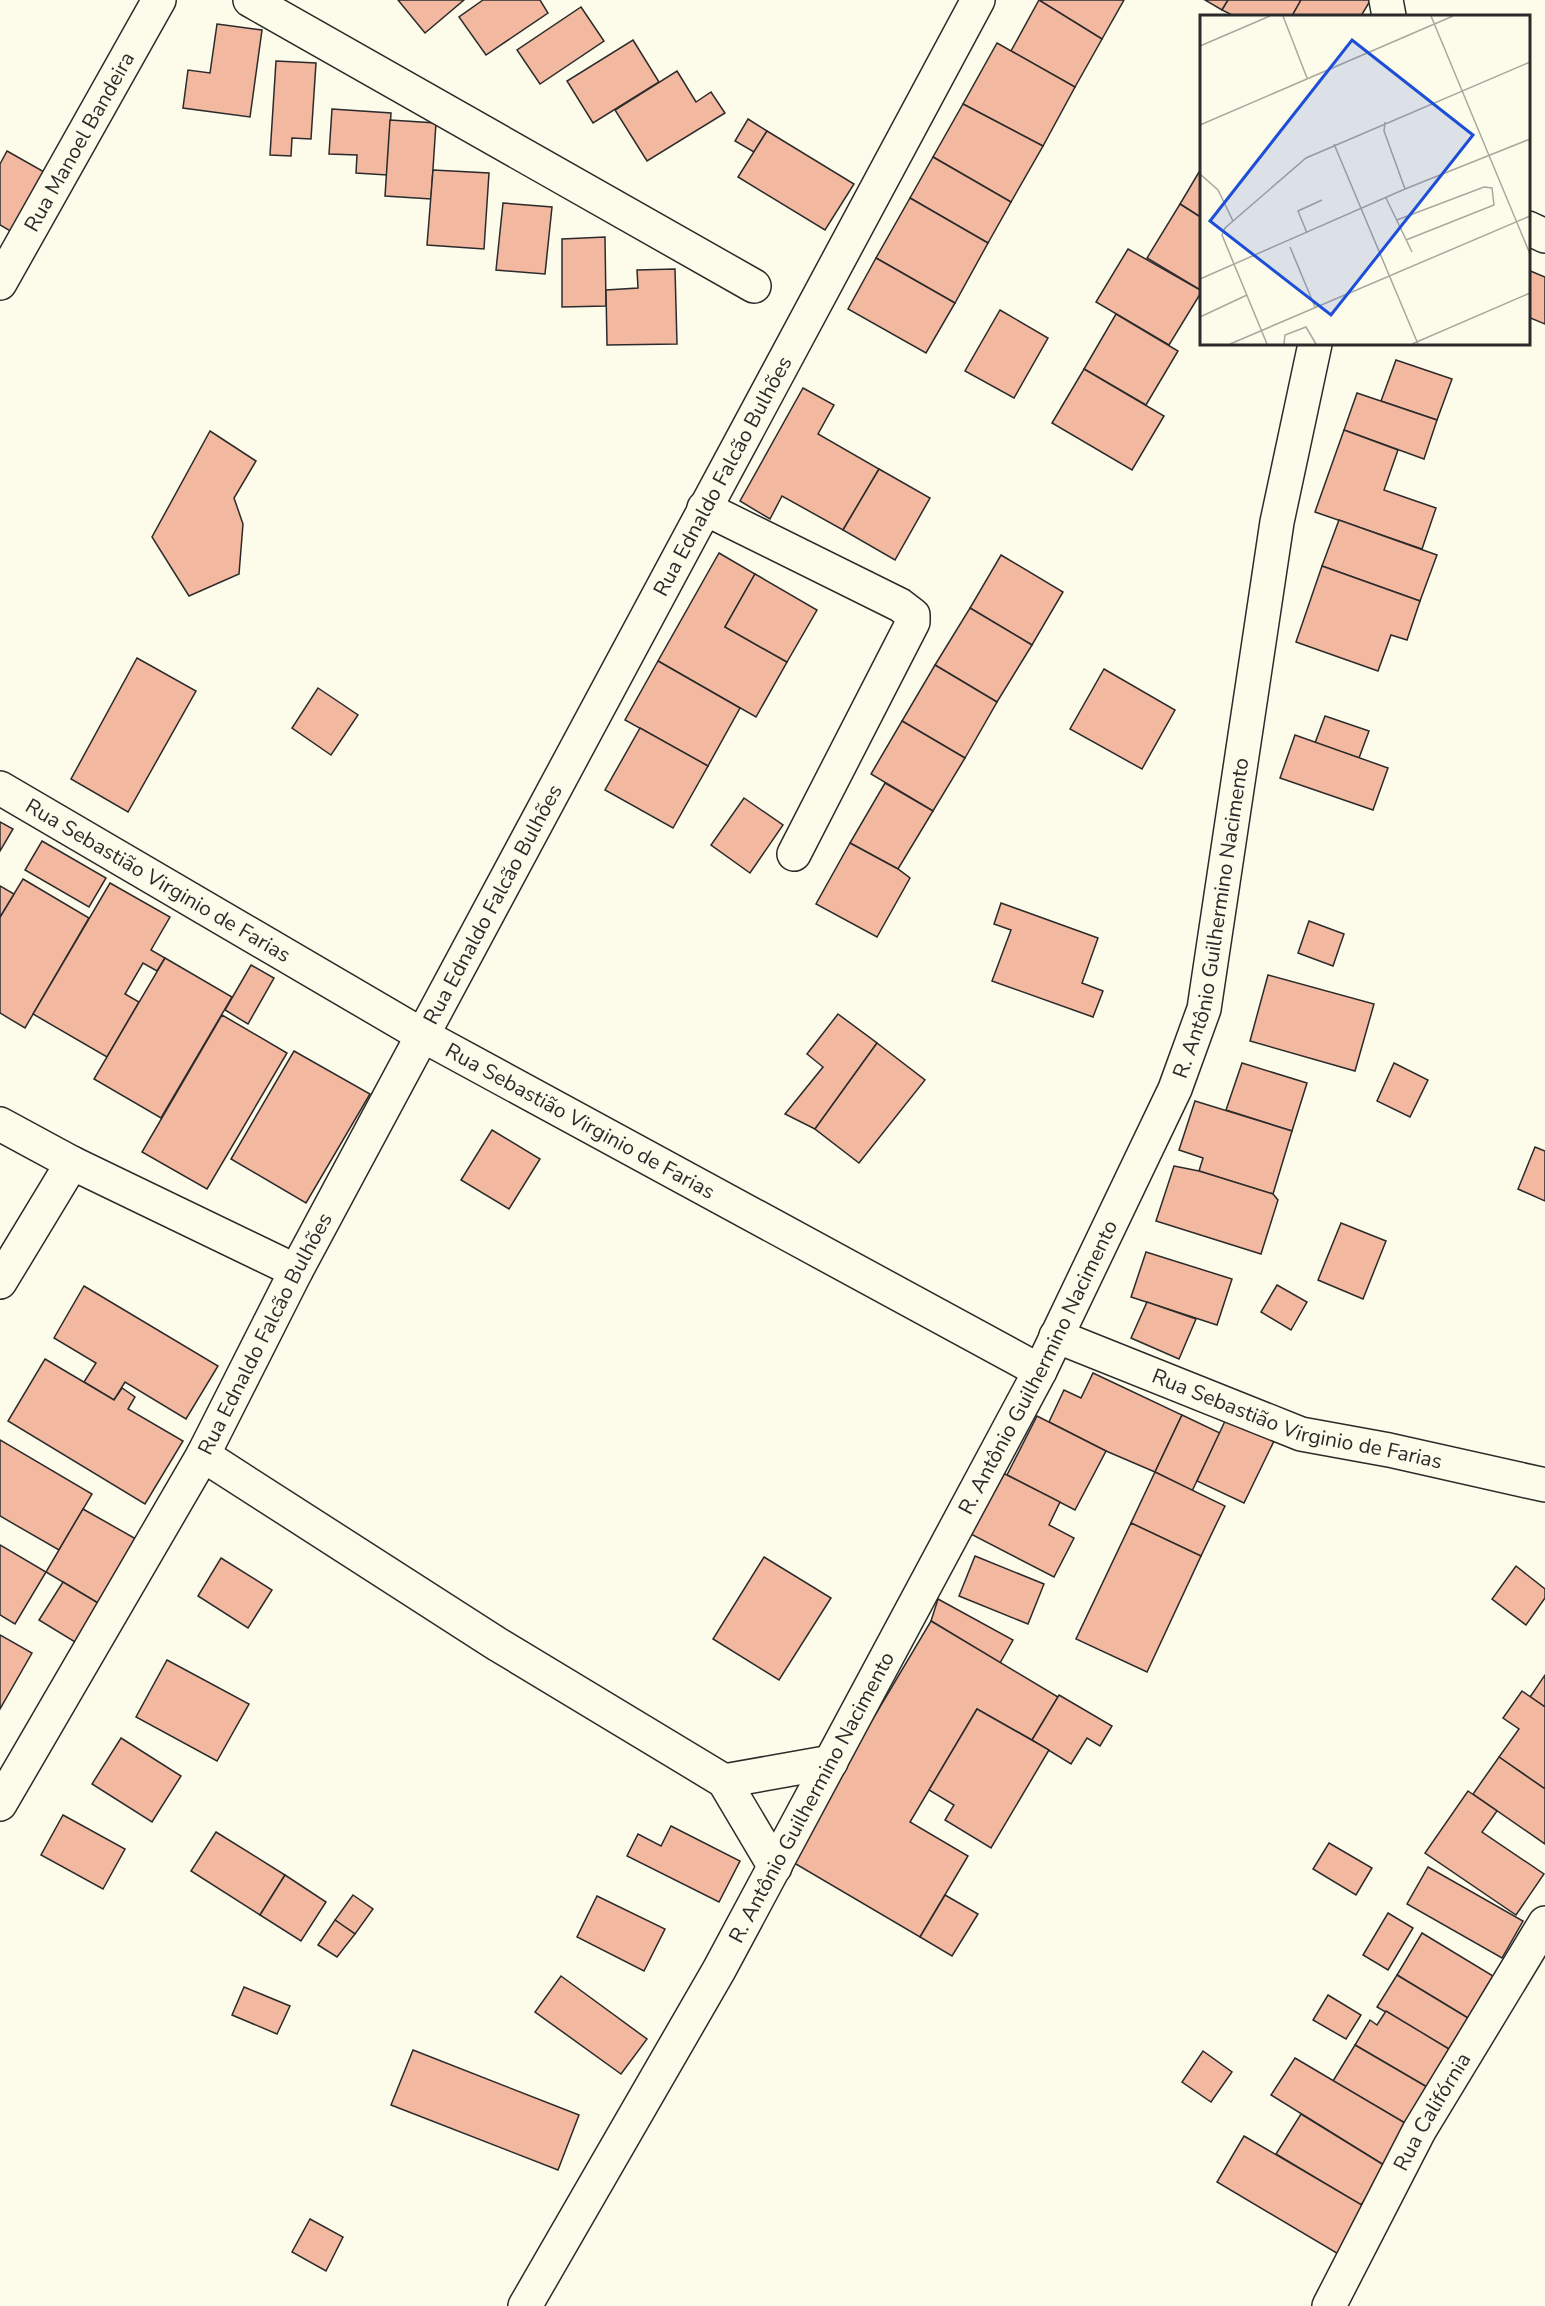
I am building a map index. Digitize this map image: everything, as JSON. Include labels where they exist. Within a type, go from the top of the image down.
[{"type":"street","name":"Rua Manoel Bandeira","points":[[0,283],[159,0]]},
{"type":"street","points":[[250,0],[754,286]]},
{"type":"street","name":"Rua Ednaldo Falcão Bulhões","points":[[0,1804],[203,1455],[296,1271],[978,0]]},
{"type":"street","points":[[1386,0],[1389,15]]},
{"type":"street","points":[[1530,229],[1545,236]]},
{"type":"street","name":"R. Antônio Guilhermino Nacimento","points":[[525,2306],[720,1970],[1040,1371],[1175,1089],[1204,1010],[1277,522],[1315,345]]},
{"type":"street","points":[[704,508],[900,605],[914,615],[913,622],[794,854]]},
{"type":"street","name":"Rua Sebastião Virginio de Farias","points":[[0,788],[422,1035],[1040,1371]]},
{"type":"street","points":[[0,1124],[72,1163],[296,1271]]},
{"type":"street","points":[[0,1282],[72,1163]]},
{"type":"street","name":"Rua Sebastião Virginio de Farias","points":[[1056,1336],[1301,1434],[1389,1450],[1545,1485]]},
{"type":"street","points":[[203,1455],[496,1644],[724,1781],[775,1866]]},
{"type":"street","points":[[724,1781],[831,1762]]},
{"type":"street","name":"Rua Califórnia","points":[[1329,2306],[1419,2132],[1545,1923]]},
{"type":"building","points":[[398,0],[464,0],[425,33]]},
{"type":"building","points":[[483,0],[540,0],[548,13],[486,55],[459,17]]},
{"type":"building","points":[[1039,0],[1124,0],[1102,39]]},
{"type":"building","points":[[1039,0],[1102,39],[1075,87],[1011,51]]},
{"type":"building","points":[[1205,0],[1228,0],[1222,10]]},
{"type":"building","points":[[1228,0],[1301,0],[1293,15],[1232,15],[1222,10]]},
{"type":"building","points":[[1301,0],[1370,1],[1362,15],[1293,15]]},
{"type":"building","points":[[581,7],[604,41],[540,84],[517,50]]},
{"type":"building","points":[[217,24],[262,30],[250,117],[183,108],[188,70],[210,73]]},
{"type":"building","points":[[633,40],[659,82],[593,123],[567,81]]},
{"type":"building","points":[[997,43],[1075,87],[1043,146],[963,104]]},
{"type":"building","points":[[276,61],[316,63],[311,139],[292,138],[291,156],[270,155]]},
{"type":"building","points":[[677,71],[696,102],[711,92],[725,113],[647,161],[615,110]]},
{"type":"building","points":[[963,104],[1043,146],[1011,202],[933,157]]},
{"type":"building","points":[[332,109],[391,113],[387,175],[356,173],[357,155],[329,154]]},
{"type":"building","points":[[748,119],[767,131],[754,152],[735,141]]},
{"type":"building","points":[[390,120],[436,123],[431,199],[385,196]]},
{"type":"building","points":[[767,131],[854,184],[825,230],[738,177]]},
{"type":"building","points":[[7,151],[46,173],[12,232],[0,225],[0,164]]},
{"type":"building","points":[[933,157],[1011,202],[988,243],[910,198]]},
{"type":"building","points":[[433,170],[489,173],[484,249],[427,245]]},
{"type":"building","points":[[1200,170],[1200,217],[1180,204]]},
{"type":"building","points":[[910,198],[988,243],[955,303],[876,258]]},
{"type":"building","points":[[503,203],[552,207],[545,274],[496,270]]},
{"type":"building","points":[[1180,204],[1200,217],[1200,290],[1147,258]]},
{"type":"building","points":[[605,237],[606,306],[562,307],[562,239]]},
{"type":"building","points":[[1128,249],[1200,290],[1200,294],[1169,345],[1096,302]]},
{"type":"building","points":[[876,258],[955,303],[926,353],[848,309]]},
{"type":"building","points":[[675,269],[677,344],[607,345],[606,290],[638,288],[637,270]]},
{"type":"building","points":[[1530,271],[1545,277],[1545,324],[1530,318]]},
{"type":"building","points":[[1000,310],[1048,338],[1014,398],[965,371]]},
{"type":"building","points":[[1116,314],[1178,351],[1146,405],[1084,369]]},
{"type":"building","points":[[1396,360],[1452,379],[1437,420],[1381,401]]},
{"type":"building","points":[[1084,369],[1164,416],[1132,470],[1052,423]]},
{"type":"building","points":[[803,388],[834,405],[818,434],[879,469],[843,530],[782,496],[770,519],[740,501]]},
{"type":"building","points":[[1357,393],[1437,420],[1424,459],[1344,430]]},
{"type":"building","points":[[1344,430],[1398,450],[1384,490],[1436,508],[1422,549],[1315,512]]},
{"type":"building","points":[[210,431],[256,461],[234,498],[243,524],[239,574],[189,596],[152,537]]},
{"type":"building","points":[[879,469],[930,498],[895,560],[843,530]]},
{"type":"building","points":[[1339,520],[1437,555],[1420,601],[1322,566]]},
{"type":"building","points":[[719,553],[755,574],[725,627],[787,662],[756,717],[658,661]]},
{"type":"building","points":[[1001,555],[1063,592],[1032,645],[970,608]]},
{"type":"building","points":[[1322,566],[1420,601],[1407,640],[1391,635],[1378,671],[1296,642]]},
{"type":"building","points":[[755,574],[817,610],[787,662],[725,627]]},
{"type":"building","points":[[970,608],[1032,645],[997,702],[935,665]]},
{"type":"building","points":[[137,658],[196,691],[128,812],[71,779]]},
{"type":"building","points":[[658,661],[740,708],[708,766],[625,720]]},
{"type":"building","points":[[935,665],[997,702],[965,758],[902,721]]},
{"type":"building","points":[[1104,669],[1175,710],[1142,769],[1070,729]]},
{"type":"building","points":[[318,688],[358,715],[331,755],[292,728]]},
{"type":"building","points":[[1325,716],[1369,731],[1359,758],[1315,743]]},
{"type":"building","points":[[902,721],[965,758],[933,811],[871,774]]},
{"type":"building","points":[[640,728],[708,766],[673,828],[605,790]]},
{"type":"building","points":[[1295,735],[1388,768],[1373,810],[1280,778]]},
{"type":"building","points":[[885,783],[933,811],[898,869],[850,843]]},
{"type":"building","points":[[744,798],[783,825],[750,873],[711,845]]},
{"type":"building","points":[[0,822],[13,829],[0,851]]},
{"type":"building","points":[[42,841],[106,878],[89,907],[25,870]]},
{"type":"building","points":[[850,843],[910,878],[877,937],[816,904]]},
{"type":"building","points":[[23,879],[89,918],[25,1028],[0,1013],[0,917]]},
{"type":"building","points":[[110,883],[170,917],[151,950],[165,958],[157,971],[143,963],[125,994],[139,1002],[107,1057],[33,1014]]},
{"type":"building","points":[[0,886],[14,894],[0,917]]},
{"type":"building","points":[[1001,903],[1098,938],[1082,983],[1103,991],[1093,1017],[992,981],[1011,930],[994,924]]},
{"type":"building","points":[[1309,921],[1344,934],[1333,966],[1298,953]]},
{"type":"building","points":[[165,958],[232,997],[161,1118],[94,1079]]},
{"type":"building","points":[[251,965],[274,978],[248,1024],[225,1010]]},
{"type":"building","points":[[1268,975],[1374,1004],[1355,1071],[1250,1041]]},
{"type":"building","points":[[838,1014],[877,1043],[815,1129],[785,1114],[823,1067],[807,1054]]},
{"type":"building","points":[[222,1015],[287,1053],[207,1189],[142,1152]]},
{"type":"building","points":[[877,1043],[925,1080],[859,1163],[815,1129]]},
{"type":"building","points":[[294,1051],[370,1094],[306,1203],[231,1159]]},
{"type":"building","points":[[1242,1063],[1307,1083],[1292,1131],[1226,1110]]},
{"type":"building","points":[[1394,1063],[1428,1080],[1410,1117],[1377,1101]]},
{"type":"building","points":[[1195,1101],[1292,1131],[1273,1194],[1199,1171],[1203,1158],[1179,1150]]},
{"type":"building","points":[[492,1130],[540,1159],[509,1209],[461,1180]]},
{"type":"building","points":[[1535,1147],[1545,1151],[1545,1201],[1518,1189]]},
{"type":"building","points":[[1174,1166],[1199,1171],[1273,1194],[1278,1200],[1261,1254],[1156,1221]]},
{"type":"building","points":[[1341,1223],[1386,1241],[1363,1299],[1318,1280]]},
{"type":"building","points":[[1146,1252],[1232,1279],[1217,1325],[1131,1297]]},
{"type":"building","points":[[1277,1285],[1307,1302],[1291,1330],[1261,1312]]},
{"type":"building","points":[[84,1286],[218,1366],[186,1419],[125,1382],[114,1400],[84,1382],[96,1363],[54,1338]]},
{"type":"building","points":[[1147,1302],[1196,1319],[1179,1359],[1131,1338]]},
{"type":"building","points":[[45,1359],[114,1400],[122,1388],[135,1397],[128,1409],[183,1441],[145,1504],[8,1421]]},
{"type":"building","points":[[1093,1373],[1182,1415],[1155,1472],[1106,1451],[1049,1422],[1064,1390],[1081,1398]]},
{"type":"building","points":[[1182,1415],[1220,1433],[1192,1491],[1155,1472]]},
{"type":"building","points":[[1037,1416],[1106,1451],[1075,1510],[1007,1475]]},
{"type":"building","points":[[1226,1419],[1274,1441],[1244,1503],[1197,1481]]},
{"type":"building","points":[[0,1440],[92,1494],[59,1550],[0,1516]]},
{"type":"building","points":[[995,1469],[1060,1502],[1049,1525],[1074,1538],[1054,1577],[963,1530]]},
{"type":"building","points":[[1155,1472],[1225,1506],[1201,1556],[1131,1523]]},
{"type":"building","points":[[83,1509],[136,1539],[98,1603],[46,1572]]},
{"type":"building","points":[[1131,1523],[1201,1556],[1147,1672],[1076,1639]]},
{"type":"building","points":[[0,1545],[46,1572],[15,1624],[0,1615]]},
{"type":"building","points":[[975,1556],[1044,1584],[1028,1624],[959,1596]]},
{"type":"building","points":[[764,1557],[831,1598],[779,1680],[713,1639]]},
{"type":"building","points":[[221,1558],[272,1590],[248,1628],[198,1596]]},
{"type":"building","points":[[1516,1566],[1545,1589],[1545,1598],[1526,1625],[1492,1599]]},
{"type":"building","points":[[63,1582],[98,1603],[75,1642],[39,1620]]},
{"type":"building","points":[[938,1599],[1013,1640],[1000,1663],[931,1621]]},
{"type":"building","points":[[931,1621],[1058,1697],[1032,1740],[977,1709],[910,1822],[968,1856],[920,1937],[789,1860]]},
{"type":"building","points":[[0,1635],[32,1653],[0,1709]]},
{"type":"building","points":[[167,1660],[249,1704],[217,1761],[136,1717]]},
{"type":"building","points":[[1545,1675],[1545,1707],[1530,1697]]},
{"type":"building","points":[[1522,1691],[1545,1707],[1545,1789],[1499,1757],[1519,1729],[1503,1718]]},
{"type":"building","points":[[1059,1695],[1112,1726],[1100,1746],[1087,1738],[1071,1764],[1032,1740]]},
{"type":"building","points":[[977,1709],[1049,1750],[991,1848],[945,1820],[954,1805],[929,1790]]},
{"type":"building","points":[[121,1738],[181,1776],[152,1822],[92,1784]]},
{"type":"building","points":[[1499,1757],[1545,1789],[1545,1844],[1473,1794]]},
{"type":"building","points":[[1468,1791],[1497,1811],[1482,1832],[1544,1874],[1516,1915],[1425,1853]]},
{"type":"building","points":[[63,1815],[125,1849],[103,1889],[41,1855]]},
{"type":"building","points":[[671,1826],[740,1861],[719,1902],[627,1856],[638,1834],[661,1846]]},
{"type":"building","points":[[216,1832],[285,1875],[260,1915],[191,1871]]},
{"type":"building","points":[[1329,1843],[1372,1868],[1356,1895],[1313,1869]]},
{"type":"building","points":[[1428,1867],[1523,1921],[1502,1958],[1407,1904]]},
{"type":"building","points":[[285,1875],[326,1902],[301,1941],[260,1915]]},
{"type":"building","points":[[353,1895],[373,1909],[355,1934],[335,1920]]},
{"type":"building","points":[[945,1895],[978,1914],[952,1956],[920,1937]]},
{"type":"building","points":[[597,1896],[665,1929],[644,1971],[577,1937]]},
{"type":"building","points":[[1388,1913],[1413,1928],[1388,1970],[1363,1955]]},
{"type":"building","points":[[335,1920],[355,1934],[337,1957],[318,1945]]},
{"type":"building","points":[[1422,1933],[1493,1976],[1468,2018],[1397,1975]]},
{"type":"building","points":[[1397,1975],[1468,2018],[1449,2049],[1377,2007]]},
{"type":"building","points":[[561,1976],[647,2039],[621,2074],[535,2012]]},
{"type":"building","points":[[244,1987],[290,2006],[277,2034],[232,2015]]},
{"type":"building","points":[[1328,1995],[1361,2015],[1346,2039],[1313,2020]]},
{"type":"building","points":[[1386,2011],[1449,2049],[1427,2087],[1355,2045],[1370,2020],[1377,2025]]},
{"type":"building","points":[[1355,2045],[1427,2087],[1405,2123],[1333,2081]]},
{"type":"building","points":[[413,2050],[579,2115],[558,2170],[391,2105]]},
{"type":"building","points":[[1203,2051],[1232,2072],[1211,2102],[1182,2082]]},
{"type":"building","points":[[1295,2058],[1405,2123],[1387,2167],[1271,2095]]},
{"type":"building","points":[[1301,2114],[1387,2167],[1361,2205],[1276,2154]]},
{"type":"building","points":[[1244,2136],[1367,2208],[1340,2255],[1217,2182]]},
{"type":"building","points":[[310,2219],[343,2237],[326,2271],[292,2252]]}]
